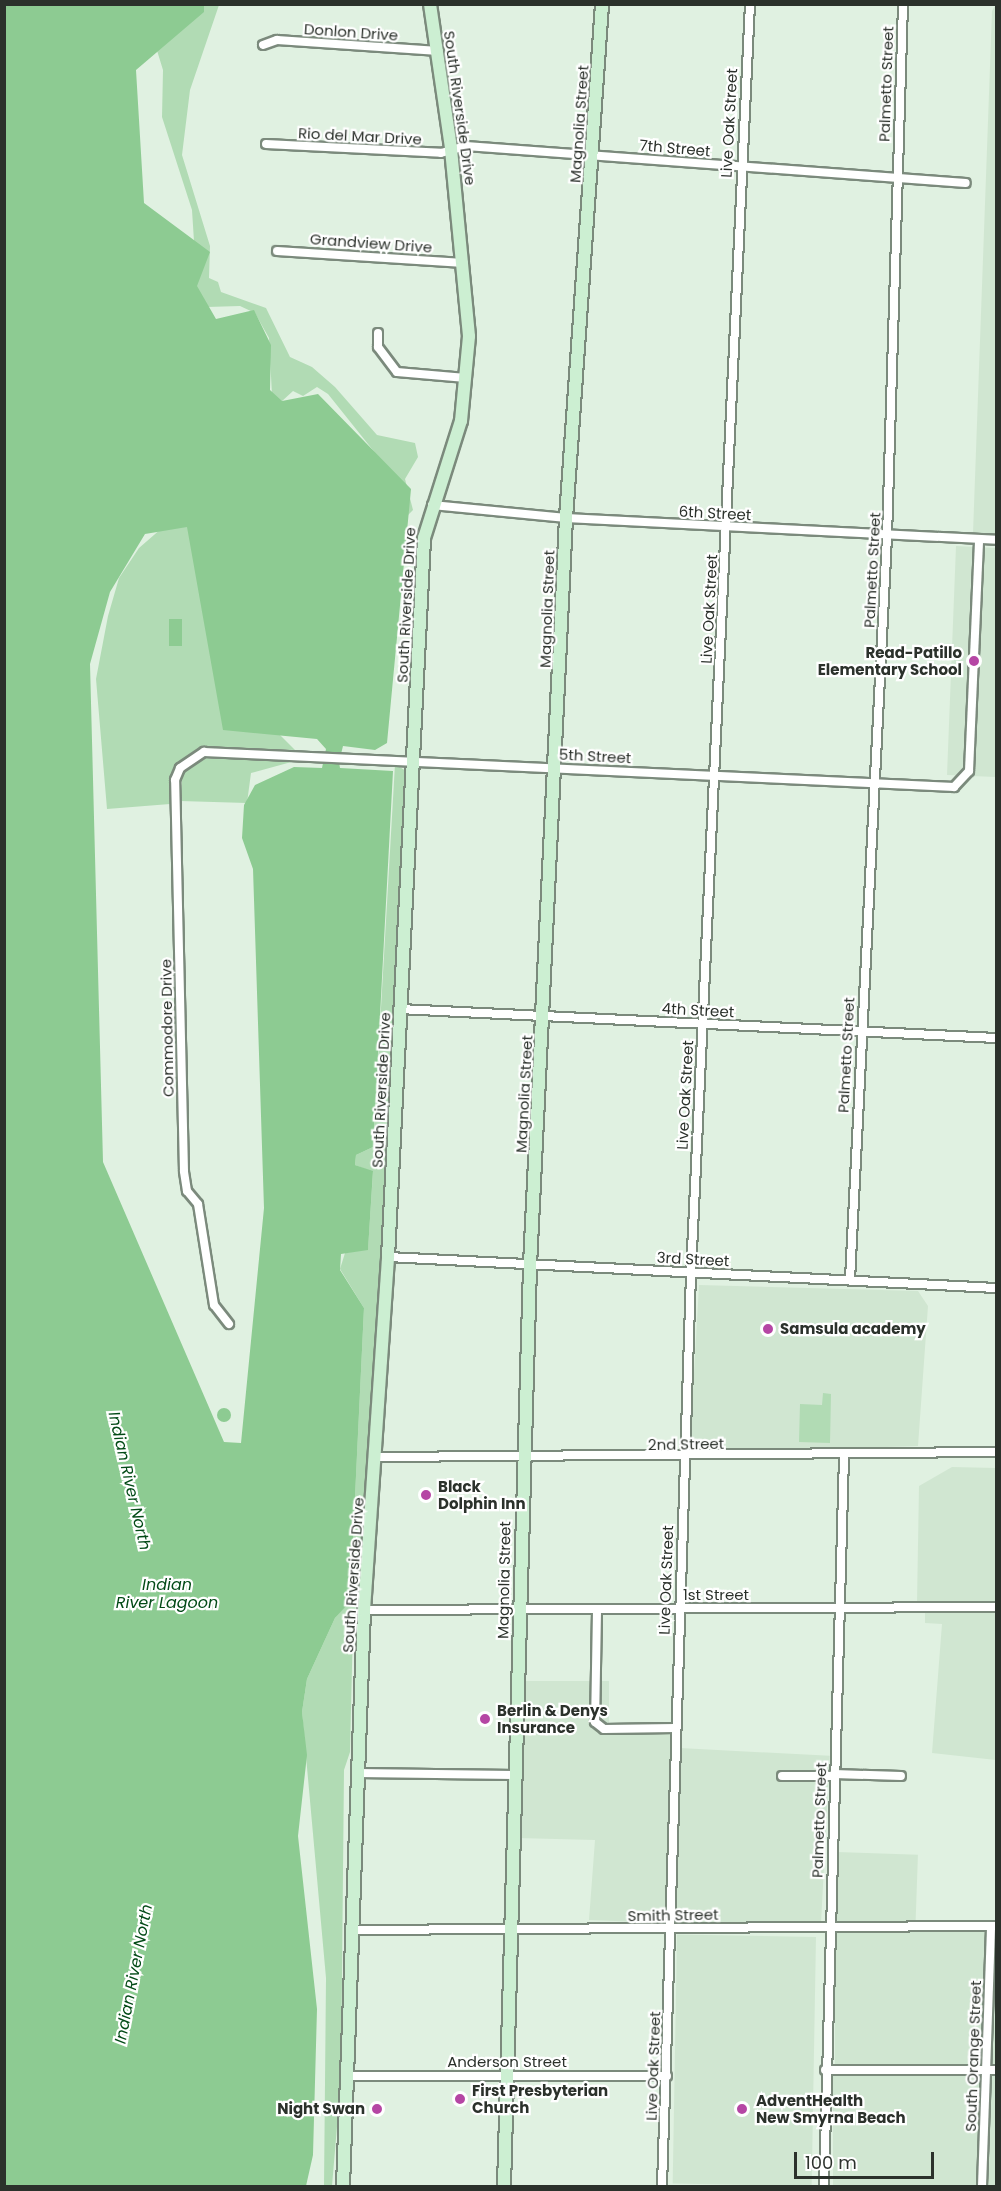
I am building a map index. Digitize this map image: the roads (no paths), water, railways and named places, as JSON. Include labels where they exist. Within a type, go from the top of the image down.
[{"type":"street","name":"South Riverside Drive","points":[[343,2187],[364,1610],[388,1257],[425,529],[454,448],[466,378],[464,263],[439,51],[430,4]]},
{"type":"street","name":"Magnolia Street","points":[[504,2187],[522,1459],[530,1265],[566,518],[602,4]]},
{"type":"street","name":"Live Oak Street","points":[[662,2187],[667,2076],[678,1609],[691,1273],[713,776],[728,527],[740,167],[750,4]]},
{"type":"street","name":"Palmetto Street","points":[[850,1280],[860,1031],[887,537],[903,4]]},
{"type":"street","name":"Donlon Drive","points":[[263,45],[277,40],[439,51]]},
{"type":"street","name":"Rio del Mar Drive","points":[[266,144],[441,153],[451,148]]},
{"type":"street","name":"7th Street","points":[[451,148],[592,154],[966,183]]},
{"type":"street","name":"Grandview Drive","points":[[277,251],[464,263]]},
{"type":"street","points":[[378,333],[386,362],[397,372],[466,378]]},
{"type":"street","name":"6th Street","points":[[432,505],[566,518],[887,537],[996,540]]},
{"type":"street","name":"5th Street","points":[[221,753],[412,759],[954,787],[964,779],[969,771],[979,539]]},
{"type":"street","name":"Commodore Drive","points":[[221,753],[192,757],[175,780],[184,1171],[187,1191],[198,1204],[214,1305],[229,1324]]},
{"type":"street","name":"4th Street","points":[[399,1009],[996,1038]]},
{"type":"street","name":"3rd Street","points":[[388,1257],[996,1288]]},
{"type":"street","name":"2nd Street","points":[[376,1457],[684,1458],[996,1452]]},
{"type":"street","name":"Palmetto Street","points":[[824,2187],[825,2070],[844,1454]]},
{"type":"street","name":"1st Street","points":[[364,1610],[518,1613],[678,1609],[996,1607]]},
{"type":"street","points":[[597,1611],[595,1722],[604,1729],[675,1728]]},
{"type":"street","points":[[357,1773],[514,1775]]},
{"type":"street","points":[[782,1776],[900,1776]]},
{"type":"street","name":"Smith Street","points":[[351,1930],[994,1926]]},
{"type":"street","name":"South Orange Street","points":[[982,2187],[994,1926]]},
{"type":"street","points":[[825,2070],[996,2070]]},
{"type":"street","name":"Anderson Street","points":[[346,2076],[505,2074],[667,2076]]},
{"type":"water","name":"Indian River Lagoon","points":[[5,5],[204,5],[204,12],[136,70],[144,203],[210,252],[197,286],[216,319],[254,310],[271,345],[270,390],[282,401],[318,394],[411,489],[387,743],[375,750],[343,746],[339,762],[340,768],[393,771],[373,1147],[356,1155],[355,1165],[373,1171],[368,1250],[341,1254],[340,1270],[364,1308],[350,1602],[335,1618],[307,1679],[302,1712],[307,1755],[298,1836],[317,2009],[313,2155],[306,2186],[5,2186]],"holes":[[[187,527],[223,730],[317,739],[326,749],[322,768],[294,767],[255,785],[244,805],[242,838],[253,869],[264,1208],[241,1443],[224,1442],[103,1162],[90,664],[110,592],[145,534]]]},
{"type":"water","points":[[169,619],[182,619],[182,646],[169,646]]},
{"type":"water","points":[[221,1408],[227,1408],[231,1415],[227,1422],[221,1422],[217,1418],[217,1412]]},
{"type":"place","name":"Read-Patillo Elementary School","points":[[974,661]]},
{"type":"place","name":"Samsula academy","points":[[768,1329]]},
{"type":"place","name":"Black Dolphin Inn","points":[[426,1495]]},
{"type":"place","name":"Berlin & Denys Insurance","points":[[485,1719]]},
{"type":"place","name":"First Presbyterian Church","points":[[460,2099]]},
{"type":"place","name":"Night Swan","points":[[377,2109]]},
{"type":"place","name":"AdventHealth New Smyrna Beach","points":[[742,2109]]},
{"type":"water label","name":"Indian River North","points":[[129,1481]]},
{"type":"water label","name":"Indian River North","points":[[134,1974]]}]
